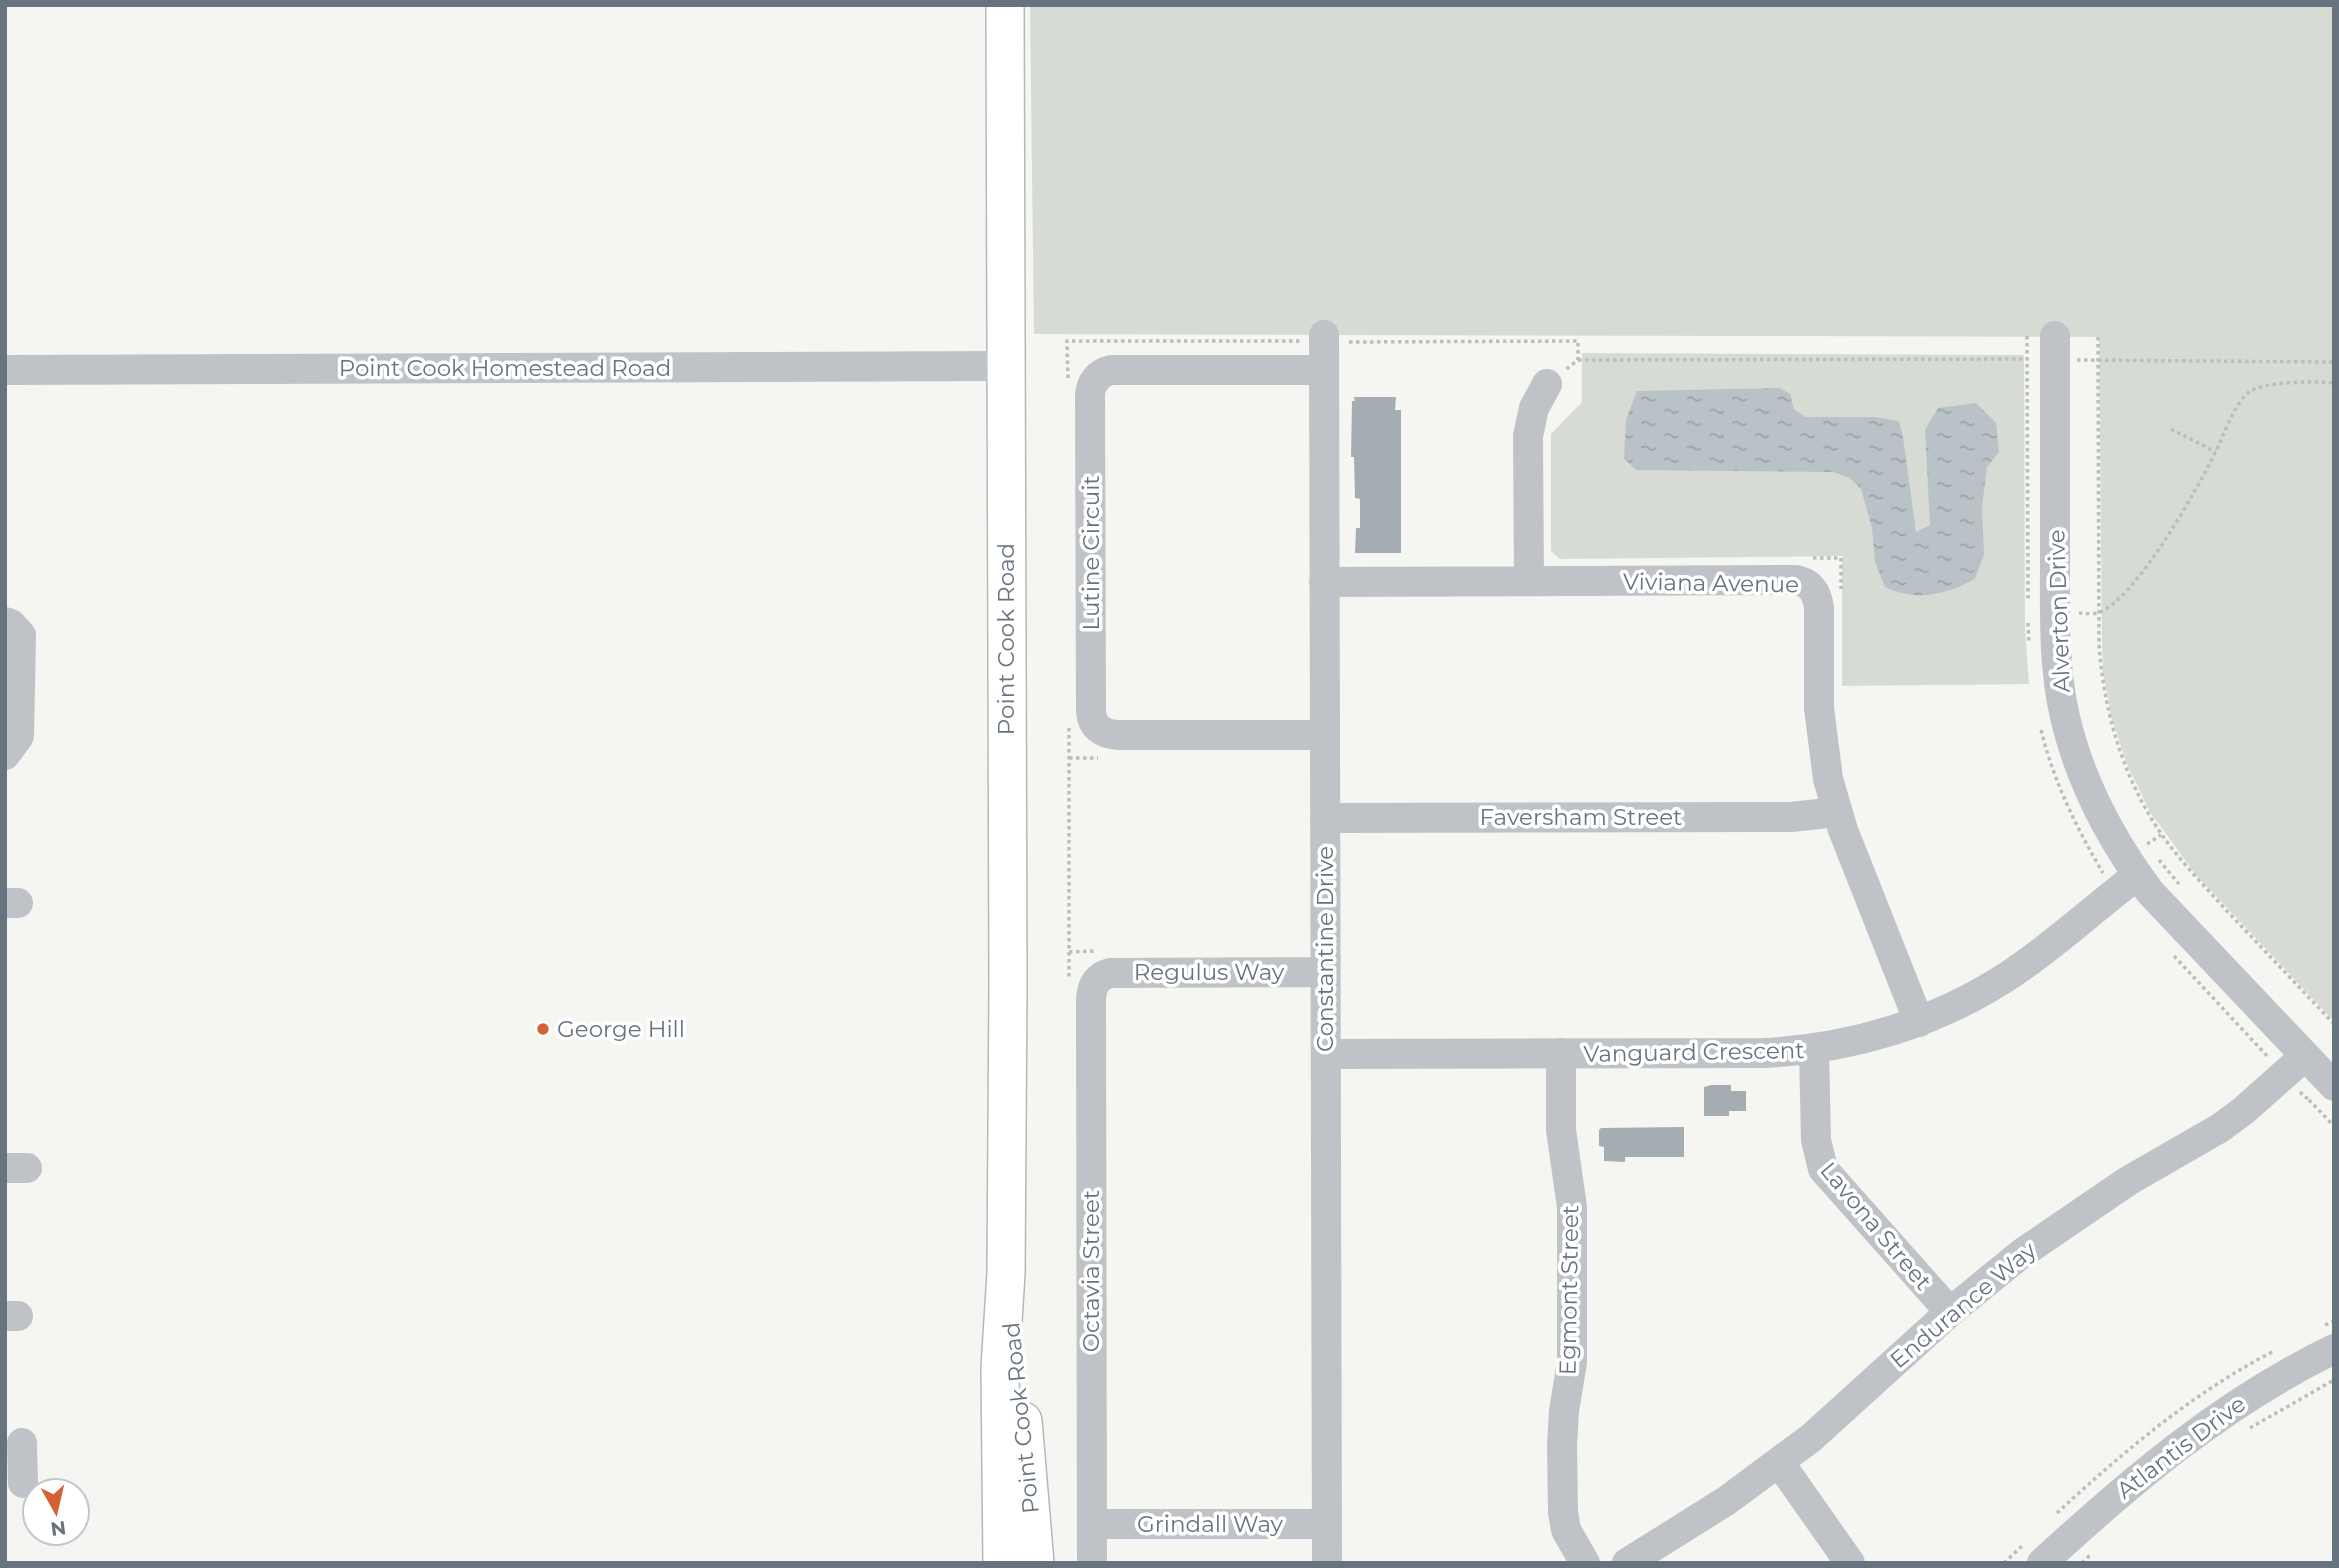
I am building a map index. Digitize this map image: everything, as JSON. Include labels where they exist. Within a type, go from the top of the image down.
[{"type":"main road","name":"Point Cook Road","points":[[1002,1563],[1000,1368],[1006,1273],[1008,972],[1005,5]]},
{"type":"main road","name":"Point Cook Road","points":[[1006,1273],[1035,1563]]},
{"type":"street","name":"Constantine Drive","points":[[1324,335],[1327,1563]]},
{"type":"street","name":"Alverton Drive","points":[[2054,354],[2055,616],[2061,693],[2072,743],[2092,796],[2125,858],[2149,861],[2176,919],[2334,1086]]},
{"type":"street","name":"Point Cook Homestead Road","points":[[5,370],[1006,366]]},
{"type":"street","name":"Lutine Circuit","points":[[1324,370],[1111,370],[1097,377],[1090,395],[1091,715],[1096,727],[1105,734],[1118,735],[1324,735]]},
{"type":"street","points":[[1529,580],[1528,436],[1534,408],[1547,384]]},
{"type":"street","name":"Viviana Avenue","points":[[1324,582],[1796,580],[1809,584],[1818,598],[1819,608],[1821,734],[1828,779],[1837,811],[1919,1022]]},
{"type":"street","points":[[5,622],[11,624],[21,635],[19,736],[5,755]]},
{"type":"street","name":"Faversham Street","points":[[1325,818],[1777,817],[1837,811]]},
{"type":"street","name":"Vanguard Crescent","points":[[1326,1054],[1763,1054],[1814,1050],[1887,1033],[1919,1022],[1971,998],[2011,974],[2149,861]]},
{"type":"street","name":"Regulus Way","points":[[1096,981],[1105,974],[1116,972],[1325,972]]},
{"type":"street","name":"Octavia Street","points":[[1092,1563],[1090,1002],[1096,981]]},
{"type":"street","name":"Lavona Street","points":[[1814,1050],[1816,1140],[1823,1169],[1950,1312]]},
{"type":"street","name":"Egmont Street","points":[[1562,1053],[1562,1130],[1572,1208],[1572,1362],[1564,1411],[1563,1512],[1566,1530],[1585,1563]]},
{"type":"street","name":"Endurance Way","points":[[1627,1563],[1697,1522],[1779,1462],[1837,1416],[1950,1312],[2021,1254],[2089,1205],[2220,1128],[2305,1056]]},
{"type":"street","name":"Atlantis Drive","points":[[2042,1563],[2122,1490],[2207,1424],[2266,1385],[2334,1349]]},
{"type":"street","points":[[1779,1462],[1850,1563]]},
{"type":"street","name":"Grindall Way","points":[[1092,1524],[1327,1524]]},
{"type":"path","points":[[2098,337],[2098,613],[2101,669],[2109,715],[2130,778],[2148,813],[2185,864],[2334,1024]]},
{"type":"path","points":[[2028,611],[2054,354]]},
{"type":"path","points":[[1578,360],[2054,354],[2098,360],[2334,362]]},
{"type":"path","points":[[2098,613],[2118,600],[2150,562],[2200,483],[2239,406],[2249,393],[2266,386],[2334,383]]},
{"type":"path","points":[[2171,429],[2216,452]]},
{"type":"path","points":[[1814,558],[1841,558],[1841,590]]},
{"type":"path","points":[[2081,613],[2081,621]]},
{"type":"path","points":[[2028,623],[2029,645]]},
{"type":"path","points":[[2040,728],[2070,816],[2103,874]]},
{"type":"path","points":[[2143,836],[2149,861],[2186,892]]},
{"type":"path","points":[[2264,1066],[2271,1059]]},
{"type":"path","points":[[2244,1432],[2334,1380]]},
{"type":"path","points":[[2082,1563],[2096,1549]]},
{"type":"shaded area","points":[[1030,5],[2334,5],[2334,1021],[2196,875],[2150,812],[2126,762],[2111,715],[2103,671],[2099,337],[1034,334]]},
{"type":"shaded area","points":[[1582,353],[2024,355],[2025,628],[2029,684],[1842,686],[1842,556],[1560,559],[1551,551],[1551,434],[1582,402]]},
{"type":"water","points":[[1780,388],[1790,394],[1794,409],[1805,417],[1876,417],[1899,421],[1916,532],[1930,525],[1925,430],[1938,408],[1976,403],[1996,423],[1999,452],[1987,467],[1982,507],[1984,554],[1975,579],[1931,595],[1897,592],[1885,587],[1875,562],[1872,528],[1861,489],[1850,478],[1834,472],[1636,470],[1624,458],[1626,420],[1637,391]]},
{"type":"building","points":[[1354,397],[1396,397],[1395,410],[1401,410],[1401,553],[1355,553],[1356,528],[1360,528],[1360,499],[1355,498],[1354,457],[1351,457]]},
{"type":"building","points":[[1731,1085],[1731,1091],[1746,1091],[1746,1111],[1729,1111],[1729,1116],[1704,1116],[1704,1087]]},
{"type":"building","points":[[1684,1127],[1684,1157],[1625,1157],[1625,1162],[1604,1161],[1604,1147],[1599,1146],[1601,1128]]},
{"type":"place","name":"George Hill","points":[[543,1029]]}]
